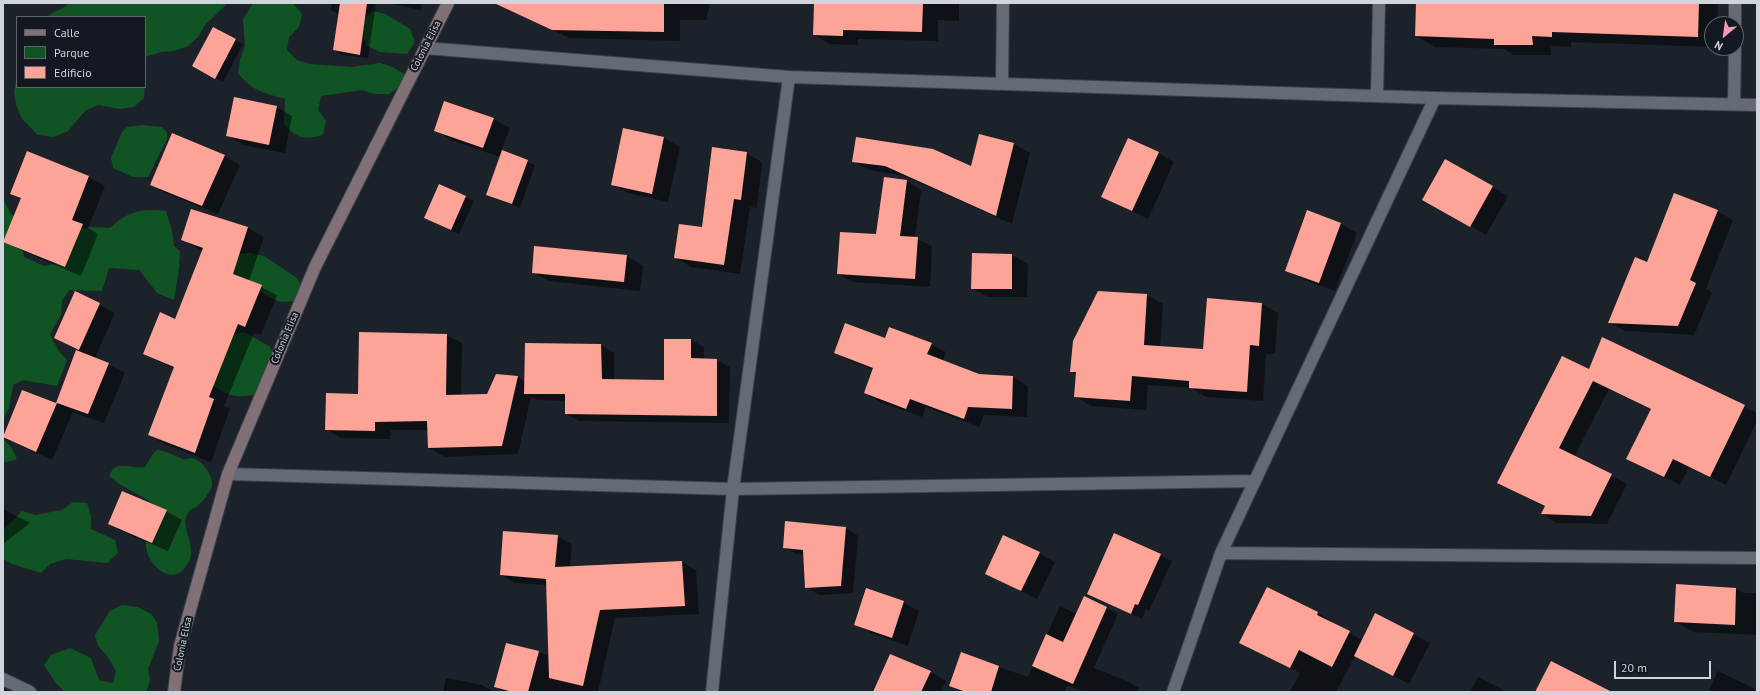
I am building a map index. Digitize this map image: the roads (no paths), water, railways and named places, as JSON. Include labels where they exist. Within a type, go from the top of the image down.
[{"type":"street","name":"Colonia Elisa","points":[[174,692],[180,646],[228,474],[315,267],[448,3]]},
{"type":"street","points":[[1002,83],[1003,3]]},
{"type":"street","points":[[1377,95],[1379,3]]},
{"type":"street","points":[[1735,3],[1735,16]]},
{"type":"street","points":[[425,48],[788,77],[1435,98],[1757,105]]},
{"type":"street","points":[[1734,104],[1735,56]]},
{"type":"street","points":[[712,692],[733,489],[788,77]]},
{"type":"street","points":[[1173,692],[1222,553],[1435,98]]},
{"type":"street","points":[[228,474],[733,489],[1254,482]]},
{"type":"street","points":[[1222,553],[1757,558]]},
{"type":"street","points":[[3,679],[30,692]]}]
